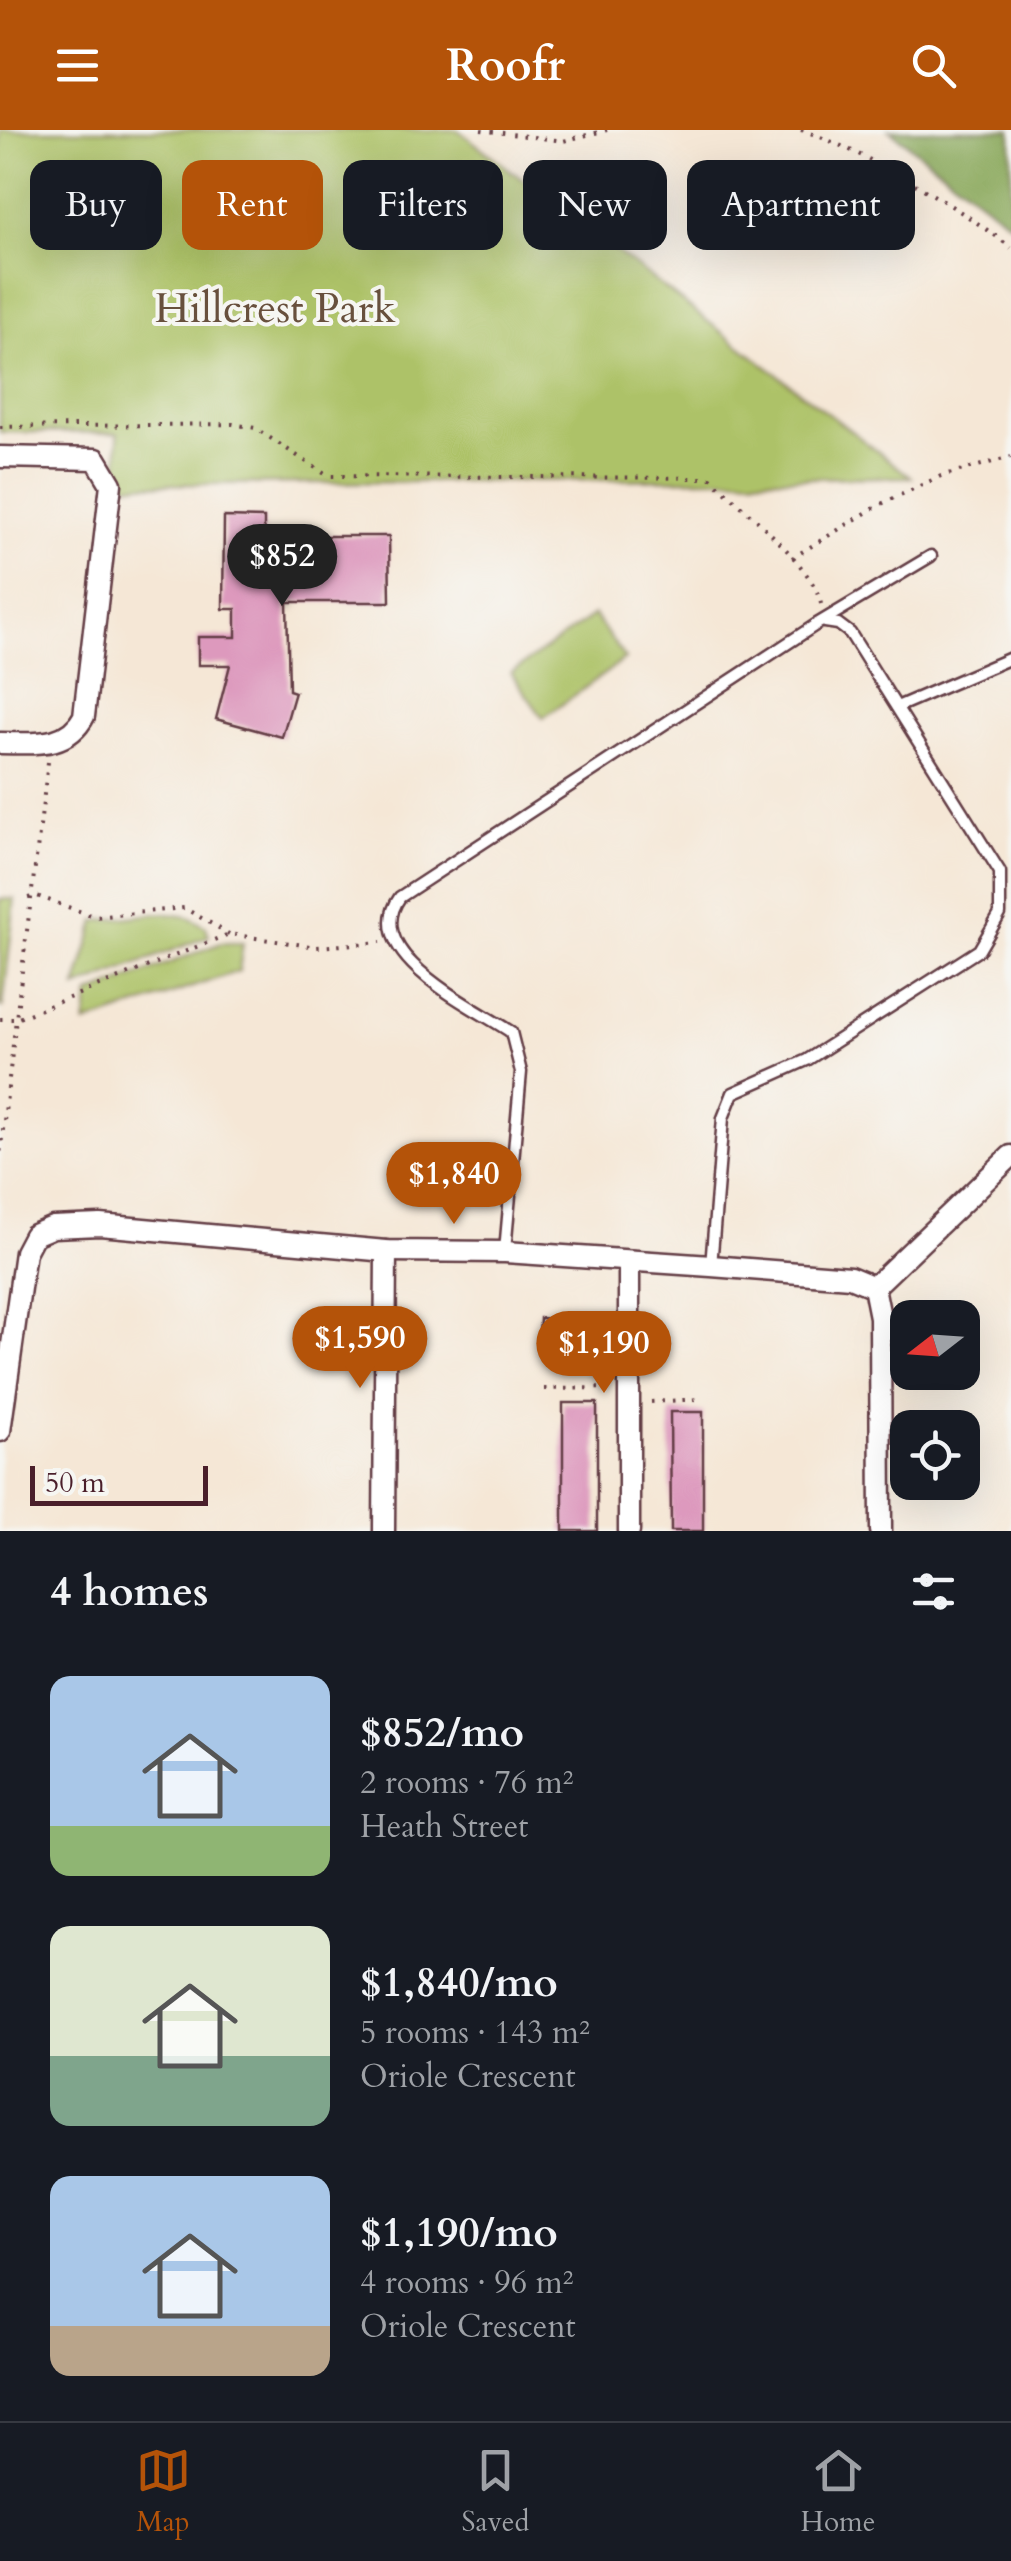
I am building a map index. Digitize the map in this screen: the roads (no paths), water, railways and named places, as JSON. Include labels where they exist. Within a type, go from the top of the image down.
[{"type":"street","points":[[0,457],[96,459],[112,489],[86,706],[61,739],[0,743]]},
{"type":"street","points":[[874,1287],[1011,1156]]},
{"type":"street","points":[[0,1431],[25,1252],[34,1235],[54,1227],[100,1226],[386,1251],[505,1252],[711,1266],[850,1278],[874,1287]]},
{"type":"street","points":[[384,1531],[386,1251]]},
{"type":"street","points":[[629,1261],[629,1531]]},
{"type":"street","points":[[874,1287],[880,1314],[881,1531]]},
{"type":"lane","points":[[505,1252],[522,1072],[518,1051],[511,1032],[404,958],[392,939],[390,910],[400,897],[931,556]]},
{"type":"lane","points":[[711,1266],[722,1118],[733,1092],[807,1060],[978,950],[1000,914],[1000,872],[850,633],[838,624],[824,622]]},
{"type":"lane","points":[[896,707],[1011,658]]},
{"type":"park label","name":"Hillcrest Park","points":[[275,307]]}]
